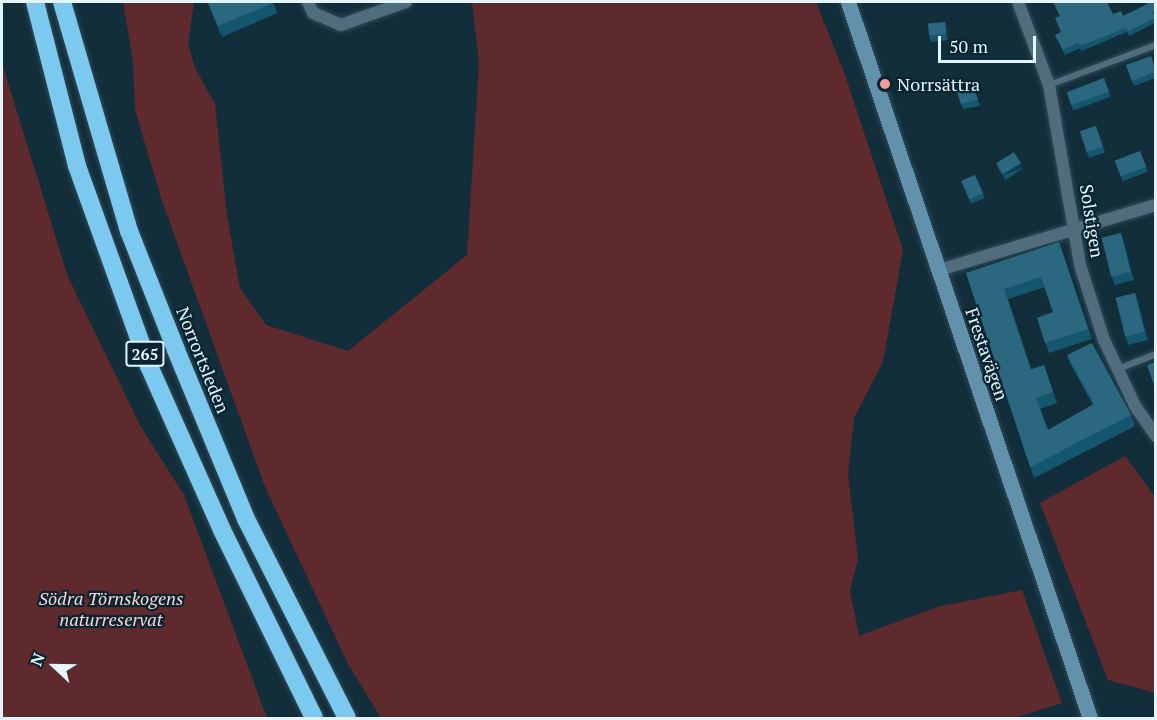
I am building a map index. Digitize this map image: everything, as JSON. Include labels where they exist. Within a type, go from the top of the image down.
[{"type":"highway","name":"265","points":[[35,2],[77,166],[149,366],[222,530],[314,718]]},
{"type":"highway","name":"Norrortsleden","points":[[62,2],[129,231],[246,519],[323,675],[347,718]]},
{"type":"street","points":[[308,2],[313,13],[340,25],[406,2]]},
{"type":"street","name":"Frestavägen","points":[[848,2],[1090,718]]},
{"type":"street","name":"Solstigen","points":[[1018,2],[1049,85],[1080,265],[1104,340],[1135,406],[1155,436]]},
{"type":"street","points":[[939,270],[1155,205]]},
{"type":"lane","points":[[1049,85],[1155,45]]},
{"type":"lane","points":[[1118,369],[1155,354]]},
{"type":"green space","points":[[123,2],[194,2],[188,44],[195,68],[215,104],[227,215],[240,288],[266,325],[348,351],[467,255],[479,63],[472,2],[816,2],[845,75],[903,250],[883,362],[854,418],[848,474],[858,559],[850,591],[859,636],[937,607],[1022,590],[1062,703],[1014,718],[381,718],[348,664],[265,487],[162,201],[135,110],[133,62]]},
{"type":"green space","name":"Södra Törnskogens naturreservat","points":[[2,63],[68,277],[141,427],[184,495],[267,718],[2,718]]},
{"type":"green space","points":[[1125,456],[1155,497],[1155,693],[1108,680],[1040,503]]},
{"type":"building","points":[[208,2],[273,2],[273,3],[218,26]]},
{"type":"building","points":[[1053,2],[1107,2],[1113,14],[1121,11],[1123,16],[1148,4],[1147,2],[1155,2],[1155,9],[1152,12],[1155,18],[1128,31],[1126,28],[1080,46],[1078,43],[1063,50],[1055,35],[1061,32],[1055,18],[1060,16]]},
{"type":"building","points":[[945,22],[946,34],[929,35],[928,23]]},
{"type":"building","points":[[1151,56],[1155,72],[1132,81],[1126,65]]},
{"type":"building","points":[[1104,78],[1109,92],[1071,105],[1067,93]]},
{"type":"building","points":[[973,85],[978,100],[961,104],[957,92]]},
{"type":"building","points":[[1096,126],[1103,147],[1087,152],[1080,131]]},
{"type":"building","points":[[1140,151],[1146,167],[1121,177],[1115,161]]},
{"type":"building","points":[[1014,152],[1021,163],[1003,174],[996,163]]},
{"type":"building","points":[[975,175],[983,193],[969,199],[961,181]]},
{"type":"building","points":[[1121,233],[1131,272],[1111,277],[1102,238]]},
{"type":"building","points":[[1059,242],[1088,329],[1045,343],[1037,318],[1053,312],[1041,277],[1004,289],[1031,370],[1044,365],[1053,392],[1036,398],[1048,430],[1094,404],[1067,355],[1092,343],[1131,415],[1030,467],[966,273]]},
{"type":"building","points":[[1135,293],[1145,332],[1125,337],[1116,298]]},
{"type":"building","points":[[1155,362],[1155,388],[1147,365]]},
{"type":"place","name":"Norrsättra","points":[[885,84]]}]
